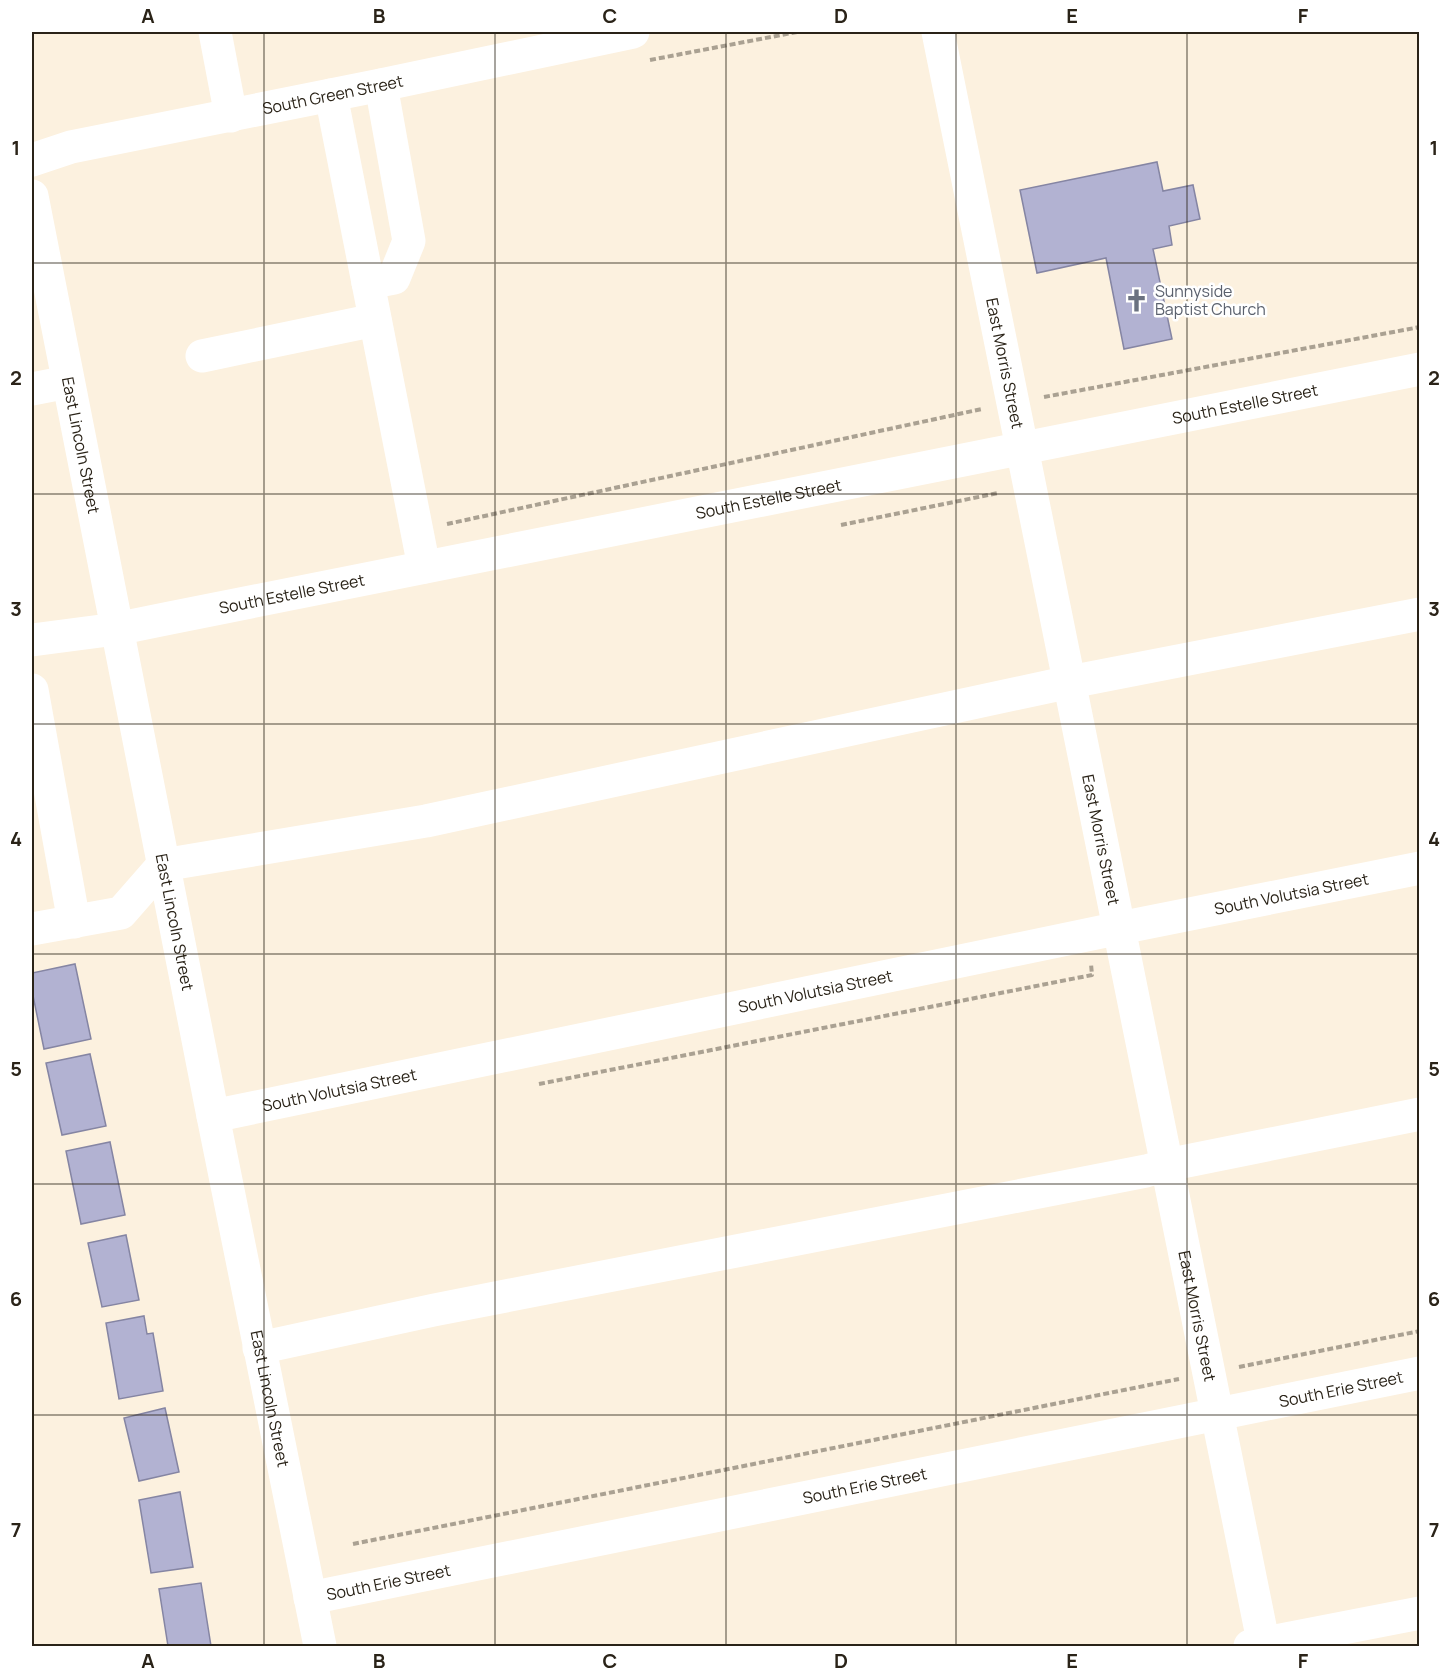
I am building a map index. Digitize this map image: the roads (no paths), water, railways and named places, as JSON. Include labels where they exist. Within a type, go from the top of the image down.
[{"type":"street","points":[[214,32],[231,116]]},
{"type":"street","name":"South Green Street","points":[[32,160],[71,147],[633,32]]},
{"type":"street","name":"East Morris Street","points":[[938,32],[1013,403],[1009,452],[1070,682],[1218,1414],[1259,1646]]},
{"type":"street","points":[[368,283],[394,278],[409,241],[381,85]]},
{"type":"street","points":[[331,95],[424,567]]},
{"type":"street","name":"East Lincoln Street","points":[[32,196],[116,629],[320,1647]]},
{"type":"street","points":[[202,356],[375,320]]},
{"type":"street","name":"South Estelle Street","points":[[32,640],[116,629],[1419,369]]},
{"type":"street","points":[[32,389],[68,382]]},
{"type":"street","points":[[32,929],[121,913],[163,865],[426,821],[1070,682],[1419,614]]},
{"type":"street","points":[[32,690],[74,922]]},
{"type":"street","name":"South Volutsia Street","points":[[213,1116],[1419,868]]},
{"type":"street","points":[[259,1348],[434,1310],[1146,1171],[1419,1114]]},
{"type":"street","name":"South Erie Street","points":[[310,1598],[1419,1373]]},
{"type":"street","points":[[1259,1646],[1419,1613]]},
{"type":"place","name":"Sunnyside Baptist Church","points":[[1137,300]]}]
